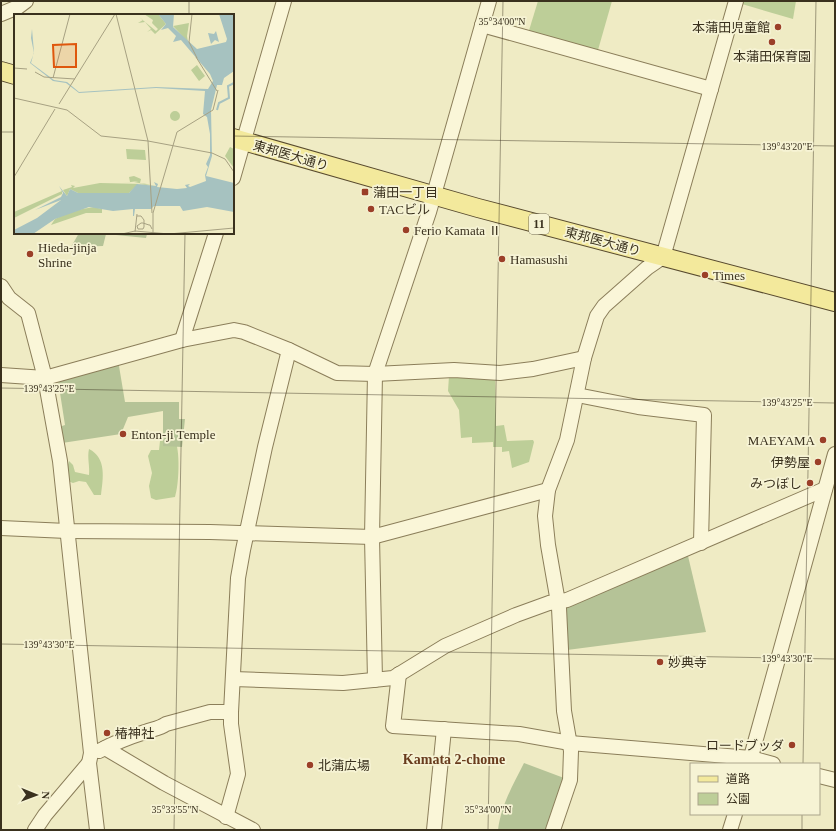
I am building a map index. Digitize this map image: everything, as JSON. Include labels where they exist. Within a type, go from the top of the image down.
[{"type":"main road","points":[[1,71],[14,75]]},
{"type":"main road","name":"東邦医大通り","points":[[239,140],[433,196],[835,302]]},
{"type":"street","points":[[1,14],[18,7],[26,1]]},
{"type":"street","points":[[234,172],[239,140],[284,1]]},
{"type":"street","points":[[375,680],[372,536],[375,374],[433,196],[489,1]]},
{"type":"street","points":[[553,830],[570,780],[570,743],[564,711],[558,601],[548,545],[545,516],[548,490],[567,440],[584,358],[597,316],[604,306],[647,268],[662,257],[736,1]]},
{"type":"street","points":[[482,25],[711,89]]},
{"type":"street","points":[[182,340],[216,234]]},
{"type":"street","points":[[1,286],[9,298],[28,313],[45,378],[60,461],[82,657],[97,830]]},
{"type":"street","points":[[1,375],[45,378],[182,340],[234,330],[244,332],[289,350],[337,373],[375,374],[454,370],[500,373],[533,370],[584,358]]},
{"type":"street","points":[[226,817],[238,774],[231,724],[231,712],[238,578],[265,447],[289,350]]},
{"type":"street","points":[[576,395],[638,407],[704,415],[701,543]]},
{"type":"street","points":[[750,761],[835,454]]},
{"type":"street","points":[[233,679],[343,683],[393,678],[445,646],[516,615],[549,603],[567,600],[825,489]]},
{"type":"street","points":[[1,528],[67,531],[372,536],[548,490]]},
{"type":"street","points":[[400,674],[393,726],[519,734],[570,743],[765,763]]},
{"type":"street","points":[[35,830],[90,758],[98,751],[146,731],[162,727],[166,724],[210,712],[231,712]]},
{"type":"street","points":[[434,830],[444,729]]},
{"type":"street","points":[[105,748],[164,783],[253,830]]},
{"type":"street","points":[[820,776],[835,780]]},
{"type":"street","points":[[730,830],[735,815]]},
{"type":"green space","points":[[538,1],[612,1],[596,57],[527,37]]},
{"type":"green space","points":[[743,1],[796,1],[793,19],[742,4]]},
{"type":"green space","points":[[78,234],[106,234],[103,246],[71,247]]},
{"type":"green space","points":[[106,234],[147,234],[146,238]]},
{"type":"green space","points":[[118,360],[125,402],[179,402],[179,419],[185,419],[182,447],[163,446],[163,411],[128,417],[121,434],[62,443],[62,426],[65,425],[58,380]]},
{"type":"green space","points":[[495,374],[496,426],[504,425],[507,441],[533,440],[534,442],[529,462],[512,468],[509,451],[502,452],[502,447],[493,447],[493,442],[472,443],[472,437],[461,438],[459,410],[448,391],[449,376]]},
{"type":"green space","points":[[167,440],[176,443],[178,454],[175,497],[156,500],[151,498],[149,486],[152,473],[148,456],[151,450],[159,450],[160,441]]},
{"type":"green space","points":[[89,449],[95,453],[101,463],[103,476],[101,495],[94,495],[86,482],[79,481],[73,483],[68,481],[66,472],[69,461],[73,465],[75,472],[89,475]]},
{"type":"green space","points":[[688,556],[706,632],[567,650],[567,604]]},
{"type":"green space","points":[[524,763],[564,778],[547,830],[498,830],[505,804]]},
{"type":"place","name":"本蒲田児童館","points":[[778,27]]},
{"type":"place","name":"本蒲田保育園","points":[[772,42]]},
{"type":"place","name":"蒲田一丁目","points":[[365,192]]},
{"type":"place","name":"TACビル","points":[[371,209]]},
{"type":"place","name":"Ferio Kamata Ⅱ","points":[[406,230]]},
{"type":"place","name":"Hieda-jinja Shrine","points":[[30,254]]},
{"type":"place","name":"Hamasushi","points":[[502,259]]},
{"type":"place","name":"Times","points":[[705,275]]},
{"type":"place","name":"Enton-ji Temple","points":[[123,434]]},
{"type":"place","name":"MAEYAMA","points":[[823,440]]},
{"type":"place","name":"伊勢屋","points":[[818,462]]},
{"type":"place","name":"みつぼし","points":[[810,483]]},
{"type":"place","name":"妙典寺","points":[[660,662]]},
{"type":"place","name":"椿神社","points":[[107,733]]},
{"type":"place","name":"ロードブッダ","points":[[792,745]]},
{"type":"place","name":"北蒲広場","points":[[310,765]]},
{"type":"district","name":"Kamata 2-chome","points":[[454,759]]}]
